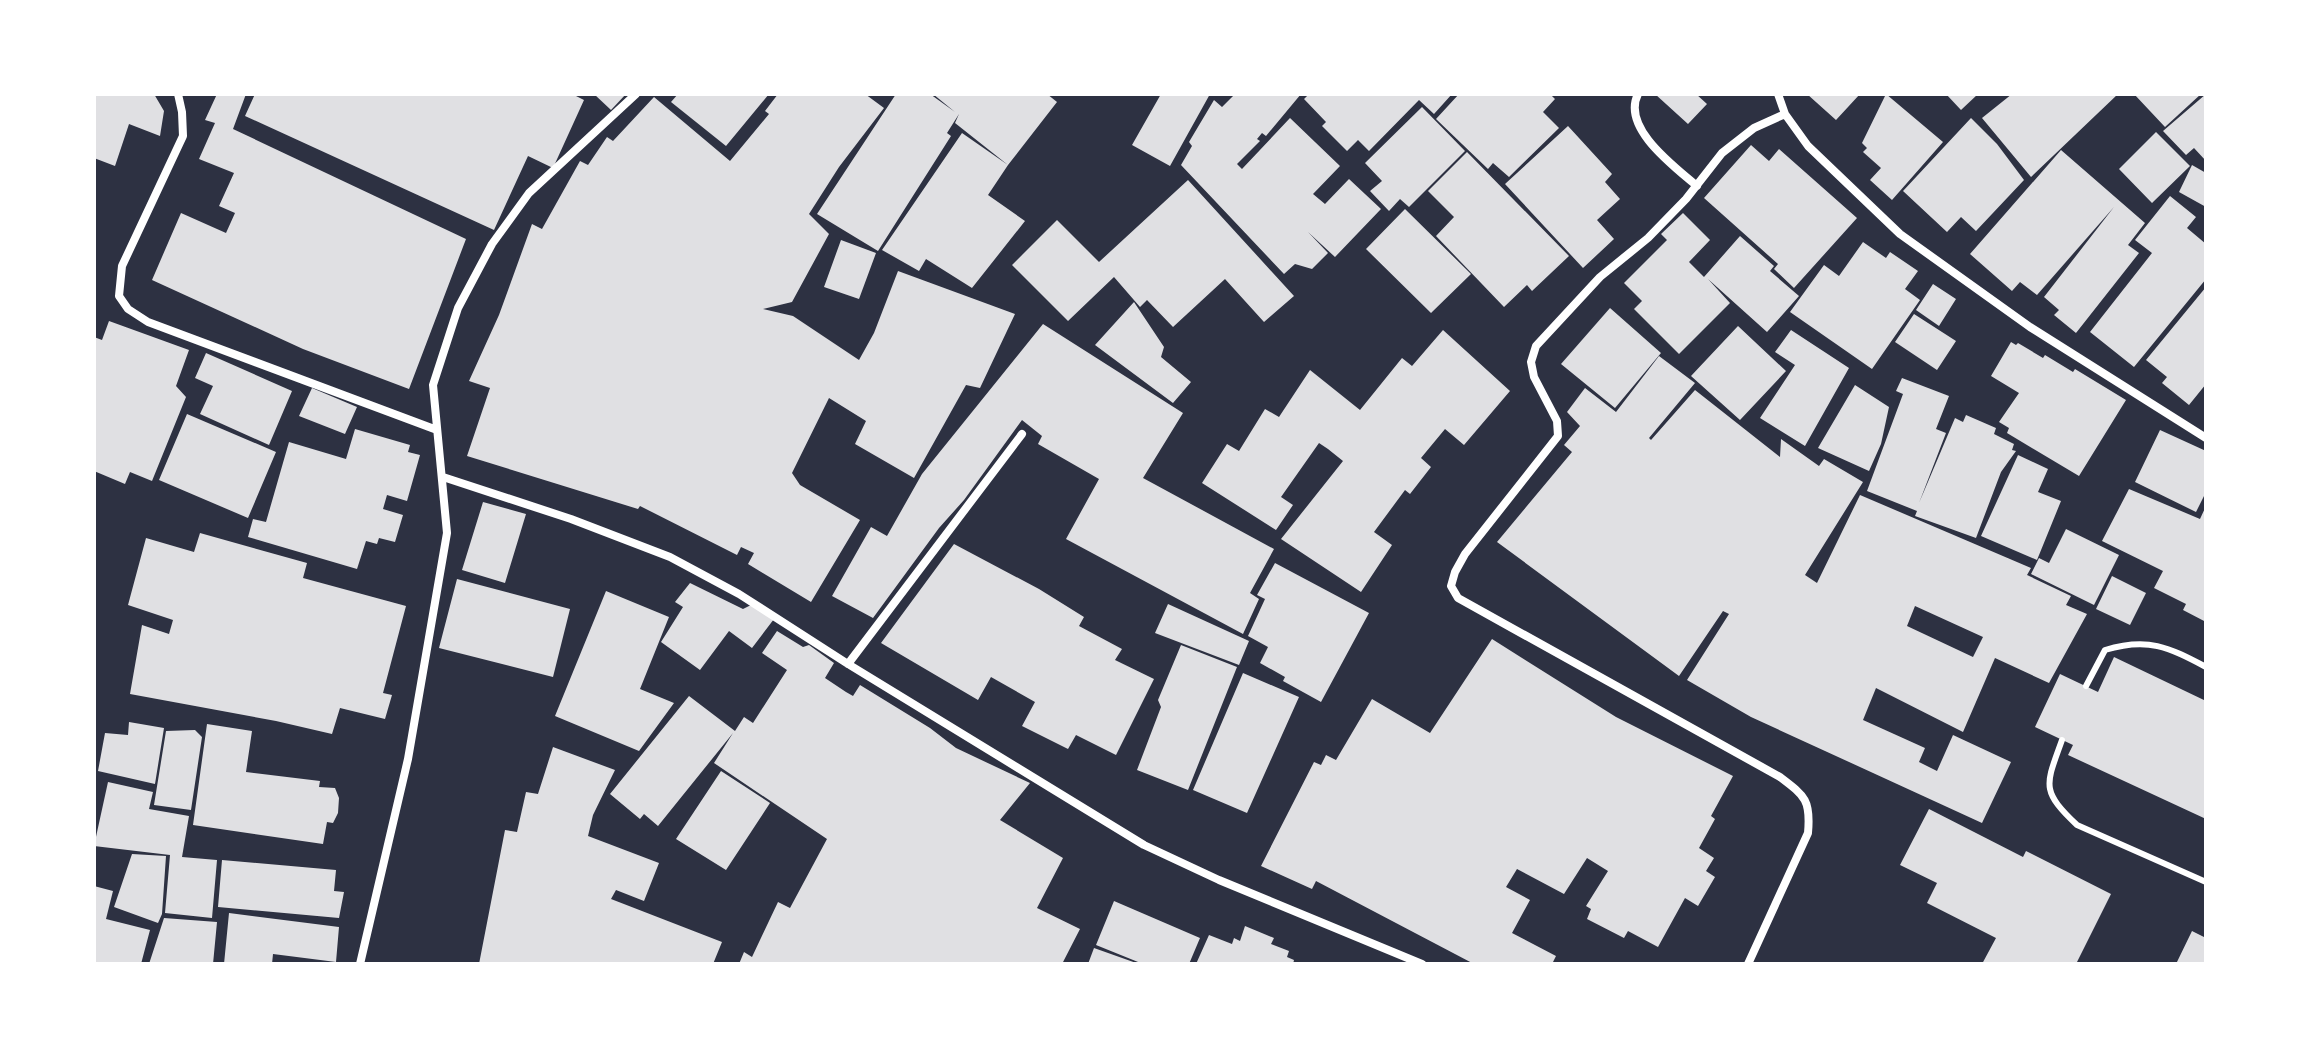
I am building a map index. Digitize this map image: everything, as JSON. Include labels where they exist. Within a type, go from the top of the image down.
[{"type":"street","points":[[178,94],[183,136],[122,266],[119,296],[128,309],[148,322],[437,430]]},
{"type":"street","points":[[360,964],[408,759],[447,533],[433,385],[458,308],[492,244],[529,193],[636,94]]},
{"type":"street","points":[[1638,94],[1634,101],[1640,128],[1662,157],[1697,186]]},
{"type":"street","points":[[1778,94],[1785,114],[1808,146],[1900,234],[2030,327],[2206,438]]},
{"type":"street","points":[[1748,964],[1808,833],[1810,814],[1806,797],[1780,777],[1458,598],[1451,586],[1465,554],[1558,436],[1557,421],[1534,377],[1531,354],[1536,346],[1600,277],[1648,238],[1697,186],[1722,153],[1754,128],[1785,114]]},
{"type":"street","points":[[848,664],[1022,434]]},
{"type":"street","points":[[443,477],[571,519],[670,557],[739,594],[1144,845],[1219,880],[1422,964]]},
{"type":"lane","points":[[2086,686],[2105,650],[2125,644],[2167,646],[2206,667]]},
{"type":"lane","points":[[2062,740],[2050,774],[2050,796],[2063,812],[2077,825],[2206,882]]},
{"type":"building","points":[[94,94],[154,94],[164,111],[160,136],[129,124],[115,166],[94,158]]},
{"type":"building","points":[[217,94],[246,94],[233,129],[466,239],[409,389],[303,349],[152,280],[181,213],[226,233],[235,213],[219,206],[234,173],[199,159],[215,123],[205,120]]},
{"type":"building","points":[[255,94],[572,94],[584,100],[553,168],[528,156],[494,230],[245,116]]},
{"type":"building","points":[[594,94],[626,94],[611,110]]},
{"type":"building","points":[[678,94],[769,94],[726,146],[671,102]]},
{"type":"building","points":[[778,94],[865,94],[884,108],[839,167],[809,214],[829,234],[792,302],[763,309],[793,316],[859,360],[874,333],[898,271],[1015,314],[980,388],[966,385],[914,478],[855,444],[866,421],[829,398],[792,473],[800,485],[860,520],[811,602],[748,564],[754,553],[741,547],[737,555],[640,506],[638,509],[467,456],[490,388],[469,381],[499,315],[532,224],[542,229],[580,161],[588,165],[607,137],[613,141],[654,97],[730,161],[769,114],[765,111]]},
{"type":"building","points":[[896,94],[930,94],[955,112],[933,94],[1047,94],[1057,102],[1008,165],[955,123],[959,114],[947,133],[951,136],[878,251],[817,214]]},
{"type":"building","points":[[1161,94],[1210,94],[1170,166],[1132,145]]},
{"type":"building","points":[[1235,94],[1301,94],[1266,136],[1262,133],[1257,139],[1260,141],[1237,164],[1242,169],[1290,118],[1340,166],[1313,194],[1325,204],[1349,179],[1381,209],[1335,257],[1308,232],[1328,253],[1312,269],[1295,264],[1284,274],[1181,165],[1192,146],[1189,142],[1214,100],[1222,107]]},
{"type":"building","points":[[1309,94],[1452,94],[1434,114],[1419,100],[1369,151],[1358,140],[1347,151],[1322,126],[1326,122],[1304,99]]},
{"type":"building","points":[[1459,94],[1550,94],[1555,99],[1543,112],[1559,128],[1509,177],[1493,163],[1488,169],[1436,119]]},
{"type":"building","points":[[1655,94],[1696,94],[1707,104],[1688,124]]},
{"type":"building","points":[[1807,94],[1860,94],[1836,120]]},
{"type":"building","points":[[1886,94],[1943,142],[1892,200],[1870,180],[1881,168],[1863,152],[1867,148],[1862,143]]},
{"type":"building","points":[[1946,94],[1978,94],[1961,110]]},
{"type":"building","points":[[2012,94],[2118,94],[2031,177],[1982,118]]},
{"type":"building","points":[[2134,94],[2201,94],[2165,127]]},
{"type":"building","points":[[2206,94],[2206,161],[2194,148],[2186,155],[2163,131]]},
{"type":"building","points":[[1422,107],[1465,151],[1409,207],[1400,199],[1389,211],[1370,191],[1382,181],[1365,163]]},
{"type":"building","points":[[1971,118],[1997,144],[2024,180],[1976,231],[1961,217],[1947,232],[1903,191]]},
{"type":"building","points":[[1568,126],[1612,174],[1605,182],[1620,199],[1597,220],[1614,239],[1583,268],[1505,184]]},
{"type":"building","points":[[2156,132],[2190,166],[2152,203],[2119,169]]},
{"type":"building","points":[[962,133],[1008,165],[988,195],[1025,221],[972,288],[926,259],[919,271],[882,250]]},
{"type":"building","points":[[1751,145],[1769,161],[1779,149],[1857,218],[1794,288],[1774,269],[1778,264],[1704,198]]},
{"type":"building","points":[[2061,150],[2145,223],[2128,245],[2139,253],[2076,333],[2054,315],[2059,310],[2044,297],[2114,207],[2037,295],[2020,282],[2012,291],[1970,254]]},
{"type":"building","points":[[1467,152],[1569,256],[1532,291],[1527,285],[1504,307],[1436,236],[1454,217],[1428,191]]},
{"type":"building","points":[[2192,165],[2206,173],[2206,207],[2179,192]]},
{"type":"building","points":[[1188,180],[1294,296],[1264,322],[1225,279],[1173,327],[1147,300],[1140,307],[1114,277],[1068,321],[1012,265],[1057,220],[1099,262]]},
{"type":"building","points":[[2170,196],[2196,217],[2187,228],[2206,244],[2206,279],[2134,367],[2090,332],[2152,253],[2135,240]]},
{"type":"building","points":[[1405,209],[1471,274],[1431,313],[1366,249]]},
{"type":"building","points":[[1683,213],[1710,240],[1689,262],[1704,277],[1740,236],[1774,266],[1770,271],[1799,296],[1767,332],[1708,279],[1730,303],[1679,354],[1634,309],[1642,301],[1624,283],[1667,240],[1661,234]]},
{"type":"building","points":[[841,240],[876,253],[859,299],[824,287]]},
{"type":"building","points":[[1863,242],[1886,258],[1890,252],[1918,271],[1905,289],[1920,300],[1872,369],[1790,312],[1824,265],[1839,276]]},
{"type":"building","points":[[1933,284],[1956,299],[1939,326],[1916,310]]},
{"type":"building","points":[[2206,287],[2206,384],[2189,405],[2162,383],[2167,377],[2146,360]]},
{"type":"building","points":[[1134,302],[1164,347],[1161,357],[1191,382],[1173,403],[1095,345]]},
{"type":"building","points":[[1610,308],[1661,353],[1615,408],[1561,364]]},
{"type":"building","points":[[1914,314],[1956,341],[1937,370],[1895,342]]},
{"type":"building","points":[[109,321],[189,350],[176,386],[186,397],[152,481],[130,472],[125,484],[94,471],[94,337],[102,340]]},
{"type":"building","points":[[1043,324],[1183,413],[1143,478],[1274,549],[1250,593],[1259,599],[1243,634],[1066,539],[1099,479],[1038,444],[1042,436],[1022,420],[873,618],[832,596],[871,527],[887,536],[922,474]]},
{"type":"building","points":[[1738,326],[1786,371],[1740,420],[1691,376]]},
{"type":"building","points":[[1443,330],[1510,391],[1464,445],[1445,429],[1421,458],[1431,467],[1410,494],[1405,490],[1374,532],[1392,545],[1361,592],[1281,539],[1343,461],[1328,449],[1319,443],[1281,497],[1293,505],[1276,530],[1202,483],[1227,444],[1239,451],[1265,409],[1279,417],[1310,370],[1360,410],[1402,358],[1412,366]]},
{"type":"building","points":[[1791,330],[1849,368],[1805,446],[1760,418],[1795,365],[1775,352]]},
{"type":"building","points":[[2011,342],[2043,358],[2045,355],[2073,372],[2075,369],[2126,400],[2079,476],[2007,433],[2009,428],[1999,422],[2019,393],[1991,376]]},
{"type":"building","points":[[206,353],[292,391],[269,445],[200,414],[213,386],[195,378]]},
{"type":"building","points":[[1659,356],[1695,383],[1649,438],[1651,440],[1695,390],[1780,457],[1781,439],[1819,466],[1824,459],[1863,482],[1805,575],[1817,583],[1860,495],[2031,568],[2027,575],[2071,596],[2066,605],[2087,614],[2049,683],[1995,658],[1963,732],[1876,688],[1863,720],[1925,748],[1919,762],[1937,771],[1953,735],[2011,762],[1982,823],[1751,717],[1687,680],[1729,614],[1723,611],[1679,676],[1497,542],[1572,452],[1564,445],[1580,426],[1567,412],[1585,388],[1616,412]],"holes":[[[1915,606],[1983,637],[1973,657],[1907,626]]]},
{"type":"building","points":[[1902,378],[1949,396],[1936,429],[1946,433],[1919,503],[1955,418],[1963,422],[1966,415],[1996,428],[1994,434],[2014,444],[2012,450],[2016,451],[2001,472],[1976,538],[1915,516],[1917,511],[1867,491],[1903,394],[1896,391]]},
{"type":"building","points":[[1855,385],[1889,407],[1881,444],[1869,471],[1818,448]]},
{"type":"building","points":[[312,388],[357,407],[345,434],[299,416]]},
{"type":"building","points":[[187,414],[276,452],[248,518],[159,480]]},
{"type":"building","points":[[355,429],[410,445],[408,452],[420,455],[407,501],[387,495],[383,509],[403,515],[395,542],[379,538],[377,544],[366,541],[357,569],[248,537],[253,519],[266,522],[289,442],[346,459]]},
{"type":"building","points":[[2160,430],[2206,451],[2206,492],[2196,512],[2135,482]]},
{"type":"building","points":[[2018,455],[2048,469],[2038,492],[2061,501],[2037,560],[1981,536]]},
{"type":"building","points":[[2129,489],[2200,519],[2206,506],[2206,622],[2183,610],[2186,604],[2154,588],[2163,571],[2102,541]]},
{"type":"building","points":[[483,502],[526,514],[505,583],[462,570]]},
{"type":"building","points":[[2066,529],[2119,555],[2094,605],[2031,574],[2039,558],[2049,563]]},
{"type":"building","points":[[200,533],[307,563],[303,578],[406,606],[383,693],[392,695],[385,719],[340,708],[332,734],[130,694],[142,625],[169,634],[173,620],[128,605],[146,538],[194,552]]},
{"type":"building","points":[[954,544],[1084,617],[1079,626],[1122,649],[1115,660],[1154,679],[1116,755],[1076,735],[1068,749],[1022,726],[1035,702],[991,677],[978,700],[881,643]]},
{"type":"building","points":[[1275,563],[1369,613],[1321,702],[1283,681],[1285,677],[1260,663],[1268,647],[1248,636],[1265,599],[1257,595]]},
{"type":"building","points":[[2112,576],[2146,593],[2130,625],[2096,609]]},
{"type":"building","points":[[457,579],[570,609],[553,677],[439,648]]},
{"type":"building","points":[[690,583],[743,609],[751,605],[774,619],[752,648],[729,631],[700,670],[661,642],[683,607],[675,602]]},
{"type":"building","points":[[606,591],[669,617],[640,689],[674,703],[639,751],[555,716]]},
{"type":"building","points":[[1168,604],[1249,641],[1239,665],[1155,633]]},
{"type":"building","points":[[777,631],[803,647],[809,645],[834,663],[825,678],[846,692],[853,696],[860,685],[930,728],[956,748],[1030,783],[1000,820],[1063,858],[1037,908],[1080,929],[1062,964],[739,964],[744,952],[752,957],[778,902],[790,908],[827,839],[714,763],[733,733],[658,826],[644,814],[640,819],[610,794],[689,696],[735,731],[744,717],[753,723],[787,670],[762,653]]},
{"type":"building","points":[[1492,639],[1616,717],[1733,776],[1711,816],[1715,819],[1699,848],[1714,858],[1706,871],[1715,877],[1698,906],[1685,898],[1658,947],[1628,931],[1624,938],[1587,919],[1591,909],[1586,906],[1608,871],[1587,858],[1564,894],[1517,869],[1506,887],[1530,900],[1512,933],[1556,956],[1552,964],[1474,964],[1316,881],[1312,889],[1261,866],[1314,762],[1321,765],[1326,755],[1336,760],[1372,699],[1430,733]]},
{"type":"building","points":[[1181,645],[1237,667],[1188,790],[1137,770],[1161,707],[1158,700]]},
{"type":"building","points":[[2114,657],[2206,701],[2206,819],[2068,755],[2073,745],[2035,727],[2060,674],[2098,692]]},
{"type":"building","points":[[1243,673],[1299,697],[1247,813],[1193,790]]},
{"type":"building","points":[[129,722],[164,728],[155,784],[98,771],[105,733],[128,735]]},
{"type":"building","points":[[207,724],[252,731],[246,772],[320,781],[319,787],[335,788],[339,798],[338,813],[333,823],[327,822],[323,844],[193,825]]},
{"type":"building","points":[[195,730],[202,737],[191,810],[154,805],[166,731]]},
{"type":"building","points":[[553,747],[615,770],[593,815],[588,836],[659,863],[644,901],[616,890],[611,899],[722,942],[713,964],[479,964],[505,830],[517,832],[526,792],[538,794]]},
{"type":"building","points":[[721,771],[770,803],[726,870],[676,839]]},
{"type":"building","points":[[108,782],[153,792],[149,809],[189,816],[182,857],[217,860],[212,918],[165,913],[170,855],[94,846]]},
{"type":"building","points":[[1929,809],[2023,857],[2026,851],[2111,894],[2076,964],[1982,964],[1996,938],[1927,903],[1937,883],[1900,865]]},
{"type":"building","points":[[132,854],[166,856],[162,914],[158,923],[114,907]]},
{"type":"building","points":[[222,860],[336,870],[334,891],[344,892],[339,918],[218,907]]},
{"type":"building","points":[[94,886],[113,891],[106,919],[150,930],[141,964],[94,964]]},
{"type":"building","points":[[1114,901],[1200,938],[1189,964],[1143,964],[1096,945]]},
{"type":"building","points":[[229,913],[339,927],[336,962],[273,954],[272,964],[224,964]]},
{"type":"building","points":[[164,918],[217,922],[213,964],[149,964]]},
{"type":"building","points":[[1245,926],[1274,938],[1271,944],[1289,951],[1287,957],[1294,960],[1293,964],[1196,964],[1209,935],[1232,944],[1234,938],[1240,941]]},
{"type":"building","points":[[2192,931],[2206,938],[2206,964],[2176,964]]},
{"type":"building","points":[[1094,948],[1139,964],[1088,964]]}]
